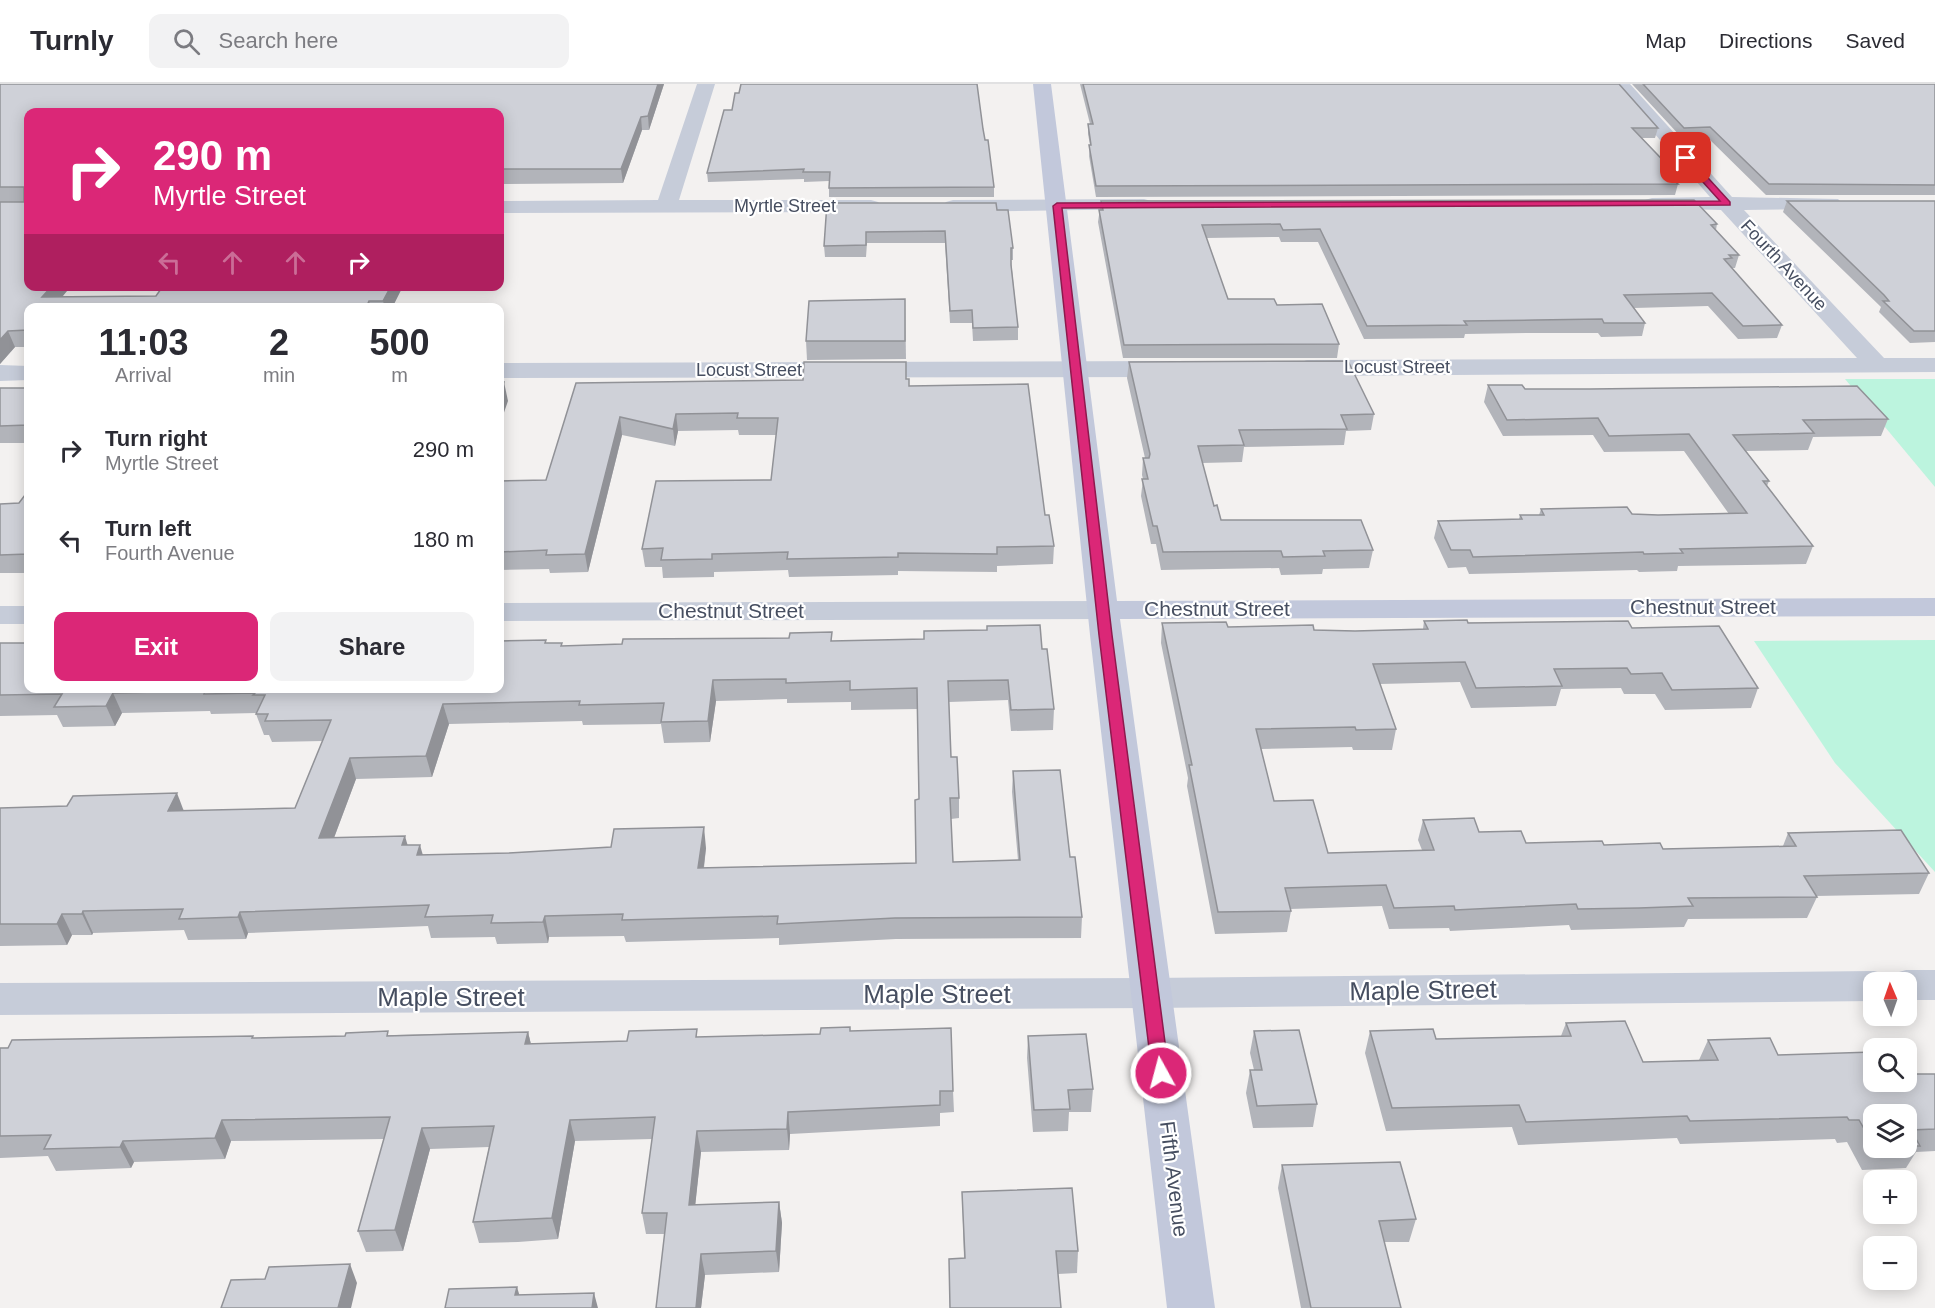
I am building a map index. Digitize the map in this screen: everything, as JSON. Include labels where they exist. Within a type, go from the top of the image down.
[{"type":"street","points":[[666,207],[706,84]]},
{"type":"street","name":"Fifth Avenue","points":[[1042,84],[1103,610],[1191,1308]]},
{"type":"street","name":"Fourth Avenue","points":[[1620,84],[1727,204],[1877,365]]},
{"type":"street","points":[[1632,204],[1852,203]]},
{"type":"street","points":[[933,206],[1166,205]]},
{"type":"street","name":"Myrtle Street","points":[[504,207],[885,206]]},
{"type":"street","name":"Locust Street","points":[[1286,368],[1935,365]]},
{"type":"street","name":"Locust Street","points":[[504,371],[1202,368]]},
{"type":"street","points":[[0,373],[24,373]]},
{"type":"street","name":"Chestnut Street","points":[[504,612],[1935,607]]},
{"type":"street","points":[[0,615],[24,615]]},
{"type":"street","points":[[1917,985],[1935,985]]},
{"type":"street","name":"Maple Street","points":[[0,999],[1150,993],[1863,986]]},
{"type":"green space","points":[[1845,379],[1935,379],[1935,487]]},
{"type":"green space","points":[[1935,640],[1935,872],[1835,763],[1754,641]]},
{"type":"building","points":[[0,84],[658,84],[648,116],[641,117],[621,169],[504,169],[504,108],[24,108],[24,187],[0,187]]},
{"type":"building","points":[[741,84],[977,84],[994,187],[829,188],[830,172],[803,172],[804,169],[707,173],[724,110],[732,110],[735,93],[739,93]]},
{"type":"building","points":[[1083,84],[1619,84],[1658,128],[1632,128],[1677,175],[1669,176],[1678,184],[1096,186],[1089,145],[1091,145],[1088,124],[1093,124]]},
{"type":"building","points":[[1643,84],[1935,84],[1935,185],[1769,184],[1710,127],[1684,128]]},
{"type":"building","points":[[1694,200],[1717,224],[1711,225],[1739,255],[1729,255],[1732,258],[1724,259],[1782,325],[1743,326],[1712,293],[1624,295],[1645,323],[1604,323],[1602,319],[1464,321],[1467,325],[1367,326],[1320,229],[1283,230],[1280,224],[1202,225],[1228,299],[1274,299],[1277,305],[1322,304],[1339,344],[1124,345],[1099,210],[1103,210],[1101,201]]},
{"type":"building","points":[[1787,201],[1935,201],[1935,331],[1914,331],[1883,301],[1889,301],[1884,295]]},
{"type":"building","points":[[0,202],[24,202],[24,291],[47,291],[42,297],[156,296],[160,291],[388,291],[383,301],[369,301],[368,303],[24,303],[24,330],[8,331],[0,340]]},
{"type":"building","points":[[827,203],[996,203],[997,210],[1008,210],[1018,327],[973,328],[972,310],[950,311],[945,231],[866,232],[866,245],[824,246]]},
{"type":"building","points":[[905,299],[905,341],[806,341],[809,301]]},
{"type":"building","points":[[1348,361],[1374,414],[1341,415],[1347,429],[1239,430],[1244,445],[1198,446],[1214,506],[1217,505],[1221,520],[1361,520],[1373,550],[1323,551],[1325,556],[1283,557],[1281,551],[1163,552],[1157,526],[1153,526],[1142,479],[1148,479],[1143,458],[1149,458],[1150,454],[1129,362]]},
{"type":"building","points":[[804,362],[906,362],[906,379],[909,379],[909,386],[1028,384],[1045,515],[1049,515],[1054,546],[997,547],[997,554],[898,553],[898,557],[787,559],[788,552],[712,554],[712,559],[661,560],[663,548],[642,549],[656,481],[771,480],[778,418],[737,418],[738,413],[676,414],[673,429],[620,417],[585,554],[546,555],[547,550],[504,552],[504,481],[546,480],[576,383],[803,380]]},
{"type":"building","points":[[1488,385],[1522,385],[1525,389],[1857,386],[1888,419],[1803,420],[1814,433],[1733,435],[1769,481],[1763,481],[1813,546],[1680,549],[1683,553],[1473,557],[1470,550],[1451,550],[1438,521],[1522,519],[1520,515],[1544,515],[1541,509],[1627,507],[1632,514],[1658,515],[1747,513],[1689,434],[1609,436],[1598,418],[1507,420]]},
{"type":"building","points":[[0,388],[24,388],[24,425],[0,426]]},
{"type":"building","points":[[24,496],[24,554],[0,555],[0,504],[19,503]]},
{"type":"building","points":[[1467,620],[1468,623],[1628,621],[1632,628],[1719,626],[1758,688],[1672,690],[1662,673],[1631,674],[1627,668],[1554,669],[1562,686],[1476,688],[1465,662],[1373,664],[1396,729],[1356,730],[1355,727],[1256,729],[1274,801],[1313,800],[1328,853],[1434,850],[1423,820],[1474,818],[1479,832],[1521,831],[1526,843],[1602,841],[1604,845],[1660,843],[1663,849],[1796,846],[1788,833],[1901,830],[1929,873],[1804,876],[1817,897],[1688,898],[1693,906],[1639,908],[1578,909],[1576,904],[1455,910],[1454,906],[1394,908],[1386,885],[1285,888],[1291,911],[1218,912],[1189,765],[1192,765],[1162,623],[1226,622],[1228,627],[1313,625],[1314,630],[1355,631],[1428,629],[1424,621]]},
{"type":"building","points":[[1040,625],[1042,649],[1047,649],[1054,709],[1011,710],[1008,680],[948,681],[951,757],[957,757],[959,798],[950,798],[953,862],[1020,860],[1013,771],[1060,770],[1070,857],[1075,857],[1082,917],[895,918],[777,924],[778,916],[622,920],[623,914],[545,916],[543,922],[491,923],[493,915],[425,917],[429,905],[240,912],[238,917],[179,919],[183,909],[83,911],[82,914],[62,914],[57,924],[0,924],[0,808],[67,806],[73,796],[177,793],[168,811],[295,808],[331,720],[265,721],[268,714],[256,714],[265,695],[253,695],[255,693],[504,693],[504,641],[546,640],[545,643],[562,643],[561,646],[622,644],[623,639],[789,638],[790,633],[832,632],[831,641],[924,639],[924,631],[987,630],[987,626]],"holes":[[[786,679],[786,683],[850,681],[850,690],[917,688],[919,799],[915,800],[916,863],[698,868],[704,827],[614,829],[611,847],[509,853],[417,855],[420,845],[402,845],[405,836],[319,838],[350,758],[426,756],[443,704],[580,701],[579,705],[664,703],[661,722],[708,721],[713,680]]]},
{"type":"building","points":[[0,643],[24,643],[24,693],[113,693],[106,706],[54,707],[62,694],[0,695]]},
{"type":"building","points":[[204,693],[255,693],[204,694]]},
{"type":"building","points":[[1625,1021],[1643,1062],[1718,1060],[1708,1040],[1770,1038],[1778,1055],[1863,1052],[1863,1092],[1917,1092],[1917,1074],[1935,1074],[1935,1129],[1917,1130],[1917,1104],[1863,1104],[1863,1127],[1859,1120],[1849,1120],[1847,1117],[1690,1121],[1687,1116],[1526,1122],[1519,1105],[1392,1108],[1370,1031],[1433,1029],[1436,1039],[1571,1036],[1566,1023]]},
{"type":"building","points":[[850,1027],[850,1031],[951,1028],[953,1091],[940,1091],[940,1105],[788,1112],[787,1129],[697,1131],[689,1205],[779,1202],[776,1251],[701,1254],[696,1308],[656,1308],[667,1213],[642,1213],[655,1117],[570,1120],[552,1218],[473,1222],[494,1126],[422,1128],[395,1230],[358,1231],[390,1117],[222,1120],[215,1138],[123,1141],[120,1147],[44,1149],[51,1135],[0,1136],[0,1048],[8,1048],[12,1040],[345,1036],[346,1033],[388,1031],[387,1036],[528,1032],[525,1044],[627,1041],[629,1031],[697,1029],[696,1037],[820,1034],[821,1028]]},
{"type":"building","points":[[1299,1030],[1317,1104],[1257,1106],[1250,1070],[1262,1070],[1254,1031]]},
{"type":"building","points":[[1086,1034],[1093,1089],[1068,1090],[1070,1109],[1034,1110],[1028,1036]]},
{"type":"building","points":[[1400,1162],[1416,1219],[1379,1221],[1401,1308],[1311,1308],[1282,1165]]},
{"type":"building","points":[[1072,1188],[1078,1251],[1056,1251],[1061,1308],[950,1308],[949,1259],[965,1258],[962,1192]]},
{"type":"building","points":[[350,1264],[338,1308],[221,1308],[231,1280],[265,1279],[269,1267]]},
{"type":"building","points":[[517,1287],[515,1295],[594,1293],[592,1308],[445,1308],[449,1289]]},
{"type":"route","points":[[1161,1073],[1106,635],[1057,206],[1727,204],[1686,158]]}]
